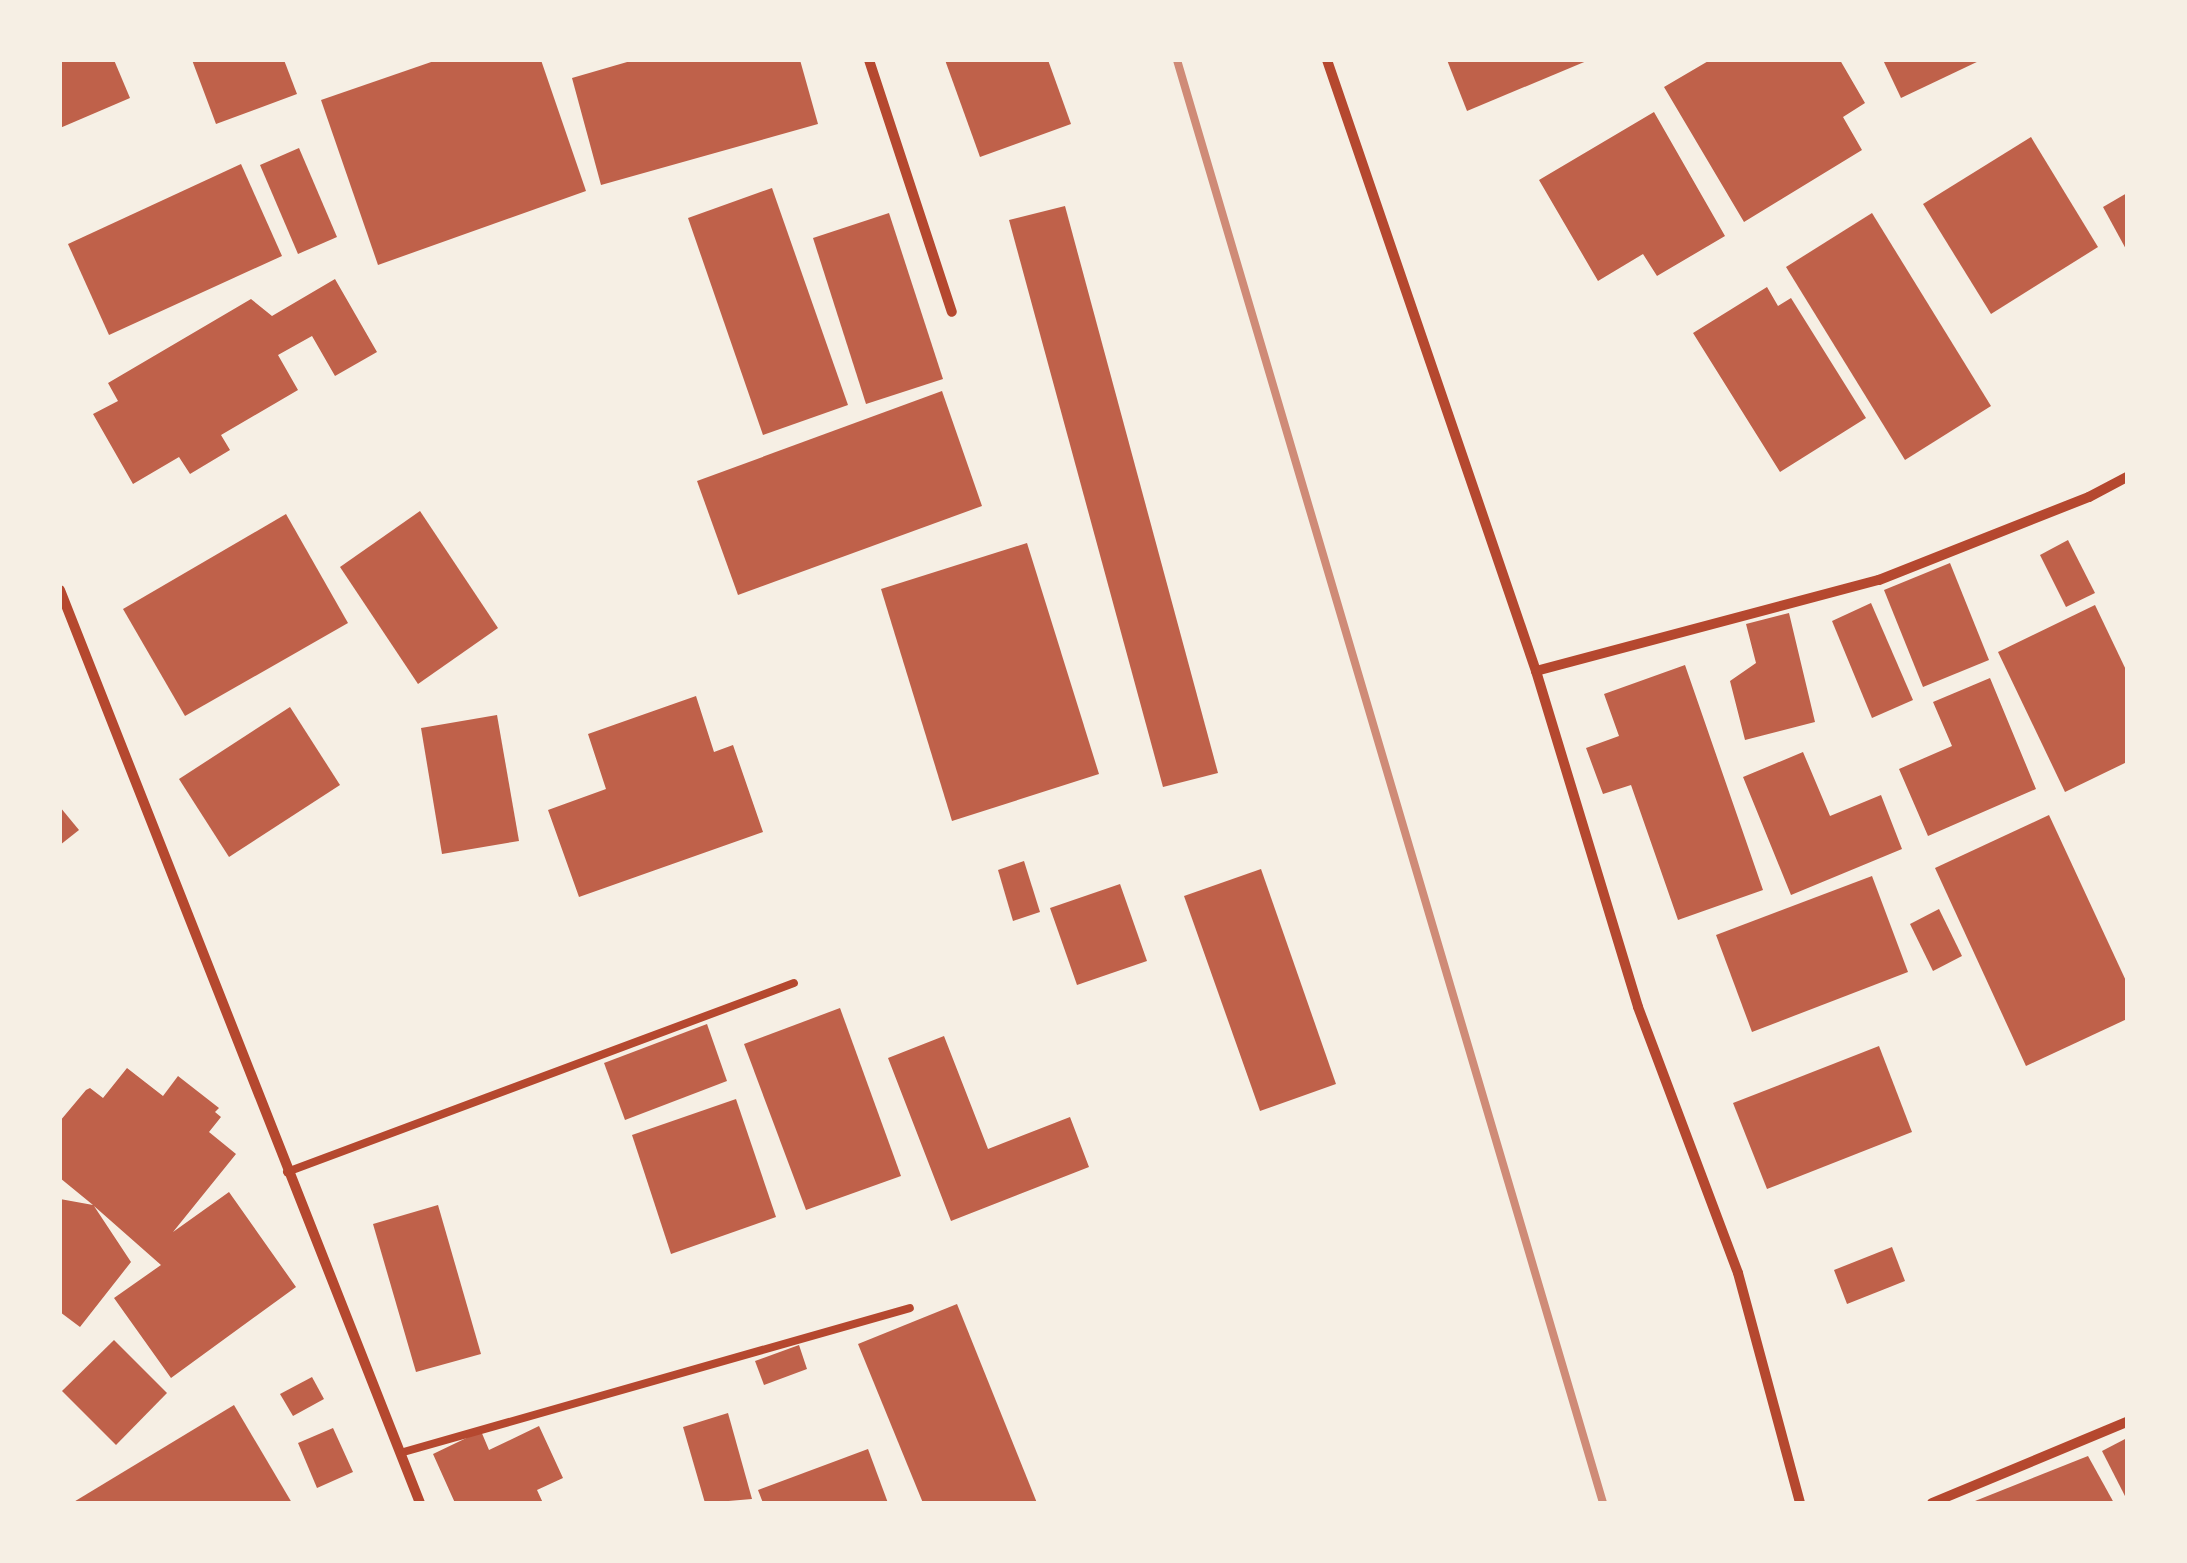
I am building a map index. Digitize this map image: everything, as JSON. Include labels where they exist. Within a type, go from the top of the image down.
[{"type":"street","points":[[869,60],[952,312]]},
{"type":"street","points":[[1326,60],[1536,671],[1638,1006],[1738,1273],[1800,1503]]},
{"type":"street","points":[[1536,671],[1878,580],[2089,497],[2127,477]]},
{"type":"street","points":[[60,590],[420,1503]]},
{"type":"street","points":[[1932,1503],[2127,1422]]},
{"type":"lane","points":[[287,1172],[794,983]]},
{"type":"lane","points":[[400,1453],[910,1308]]},
{"type":"building","points":[[60,60],[114,60],[130,98],[60,128]]},
{"type":"building","points":[[192,60],[284,60],[297,94],[216,124]]},
{"type":"building","points":[[437,60],[541,60],[586,191],[378,265],[321,100]]},
{"type":"building","points":[[634,60],[800,60],[818,124],[601,185],[572,78]]},
{"type":"building","points":[[945,60],[1048,60],[1071,124],[980,157]]},
{"type":"building","points":[[1447,60],[1589,60],[1467,111]]},
{"type":"building","points":[[1710,60],[1840,60],[1865,103],[1843,117],[1862,150],[1744,222],[1664,87]]},
{"type":"building","points":[[1883,60],[1981,60],[1901,98]]},
{"type":"building","points":[[1654,112],[1725,236],[1657,276],[1643,254],[1598,281],[1539,180]]},
{"type":"building","points":[[2031,137],[2098,247],[1991,314],[1923,204]]},
{"type":"building","points":[[299,148],[337,237],[298,254],[260,165]]},
{"type":"building","points":[[241,164],[282,256],[109,335],[68,244]]},
{"type":"building","points":[[772,188],[848,405],[763,435],[688,218]]},
{"type":"building","points":[[2127,193],[2127,251],[2103,207]]},
{"type":"building","points":[[1065,206],[1218,773],[1163,787],[1009,220]]},
{"type":"building","points":[[889,213],[943,379],[866,404],[813,238]]},
{"type":"building","points":[[1872,213],[1991,406],[1905,460],[1786,267]]},
{"type":"building","points":[[335,279],[377,352],[335,376],[312,336],[278,355],[298,390],[221,435],[230,450],[190,474],[179,457],[133,484],[93,414],[118,401],[108,383],[251,299],[272,316]]},
{"type":"building","points":[[1767,287],[1778,306],[1791,298],[1866,418],[1780,472],[1693,333]]},
{"type":"building","points":[[942,391],[982,506],[738,595],[697,481]]},
{"type":"building","points":[[420,511],[498,628],[418,684],[340,567]]},
{"type":"building","points":[[286,514],[348,623],[185,716],[123,609]]},
{"type":"building","points":[[2068,540],[2095,593],[2066,607],[2040,555]]},
{"type":"building","points":[[1027,543],[1099,774],[952,821],[881,589]]},
{"type":"building","points":[[1950,563],[1989,660],[1923,687],[1884,590]]},
{"type":"building","points":[[1871,603],[1913,700],[1872,718],[1832,621]]},
{"type":"building","points":[[2095,605],[2127,672],[2127,762],[2065,792],[1998,652]]},
{"type":"building","points":[[1789,613],[1815,722],[1745,740],[1730,681],[1756,663],[1746,624]]},
{"type":"building","points":[[1685,665],[1763,890],[1678,920],[1631,785],[1603,794],[1586,748],[1619,736],[1604,694]]},
{"type":"building","points":[[1990,678],[2036,789],[1928,836],[1899,769],[1952,746],[1933,702]]},
{"type":"building","points":[[696,696],[714,752],[733,745],[763,832],[579,897],[548,810],[606,789],[588,734]]},
{"type":"building","points":[[290,707],[340,785],[229,857],[179,779]]},
{"type":"building","points":[[497,715],[519,841],[442,854],[421,728]]},
{"type":"building","points":[[1803,752],[1830,816],[1881,795],[1902,849],[1791,895],[1743,777]]},
{"type":"building","points":[[60,807],[79,830],[60,845]]},
{"type":"building","points":[[2049,815],[2127,983],[2127,1019],[2026,1066],[1935,868]]},
{"type":"building","points":[[1024,861],[1040,912],[1013,921],[998,870]]},
{"type":"building","points":[[1261,869],[1336,1084],[1260,1111],[1184,896]]},
{"type":"building","points":[[1872,876],[1908,972],[1752,1032],[1716,935]]},
{"type":"building","points":[[1120,884],[1147,961],[1077,985],[1050,908]]},
{"type":"building","points":[[1939,909],[1962,956],[1933,971],[1910,924]]},
{"type":"building","points":[[840,1008],[901,1176],[806,1210],[744,1044]]},
{"type":"building","points":[[707,1024],[727,1081],[625,1120],[604,1063]]},
{"type":"building","points":[[944,1036],[988,1149],[1070,1117],[1089,1167],[951,1221],[888,1058]]},
{"type":"building","points":[[1879,1046],[1912,1132],[1767,1189],[1733,1103]]},
{"type":"building","points":[[127,1068],[163,1096],[178,1076],[219,1108],[215,1112],[221,1117],[209,1132],[236,1154],[173,1232],[229,1192],[296,1287],[171,1378],[114,1298],[161,1265],[94,1206],[131,1262],[80,1327],[60,1312],[60,1199],[93,1205],[60,1178],[60,1121],[86,1090],[90,1088],[103,1098]]},
{"type":"building","points":[[736,1099],[776,1217],[671,1254],[632,1135]]},
{"type":"building","points":[[438,1205],[481,1354],[416,1372],[373,1224]]},
{"type":"building","points":[[1892,1247],[1905,1281],[1847,1304],[1834,1270]]},
{"type":"building","points":[[957,1304],[1037,1503],[923,1503],[858,1344]]},
{"type":"building","points":[[114,1340],[167,1393],[116,1445],[62,1391]]},
{"type":"building","points":[[799,1345],[807,1369],[764,1385],[755,1361]]},
{"type":"building","points":[[312,1377],[324,1399],[293,1416],[280,1394]]},
{"type":"building","points":[[234,1405],[292,1503],[72,1503]]},
{"type":"building","points":[[728,1413],[752,1499],[705,1503],[683,1427]]},
{"type":"building","points":[[539,1426],[563,1478],[537,1490],[543,1503],[455,1503],[433,1454],[481,1431],[489,1450]]},
{"type":"building","points":[[333,1428],[353,1472],[317,1488],[298,1443]]},
{"type":"building","points":[[2127,1438],[2127,1500],[2102,1451]]},
{"type":"building","points":[[868,1449],[888,1503],[763,1503],[758,1490]]},
{"type":"building","points":[[2088,1456],[2114,1503],[1970,1503]]},
{"type":"railway","points":[[1177,60],[1603,1503]]}]
